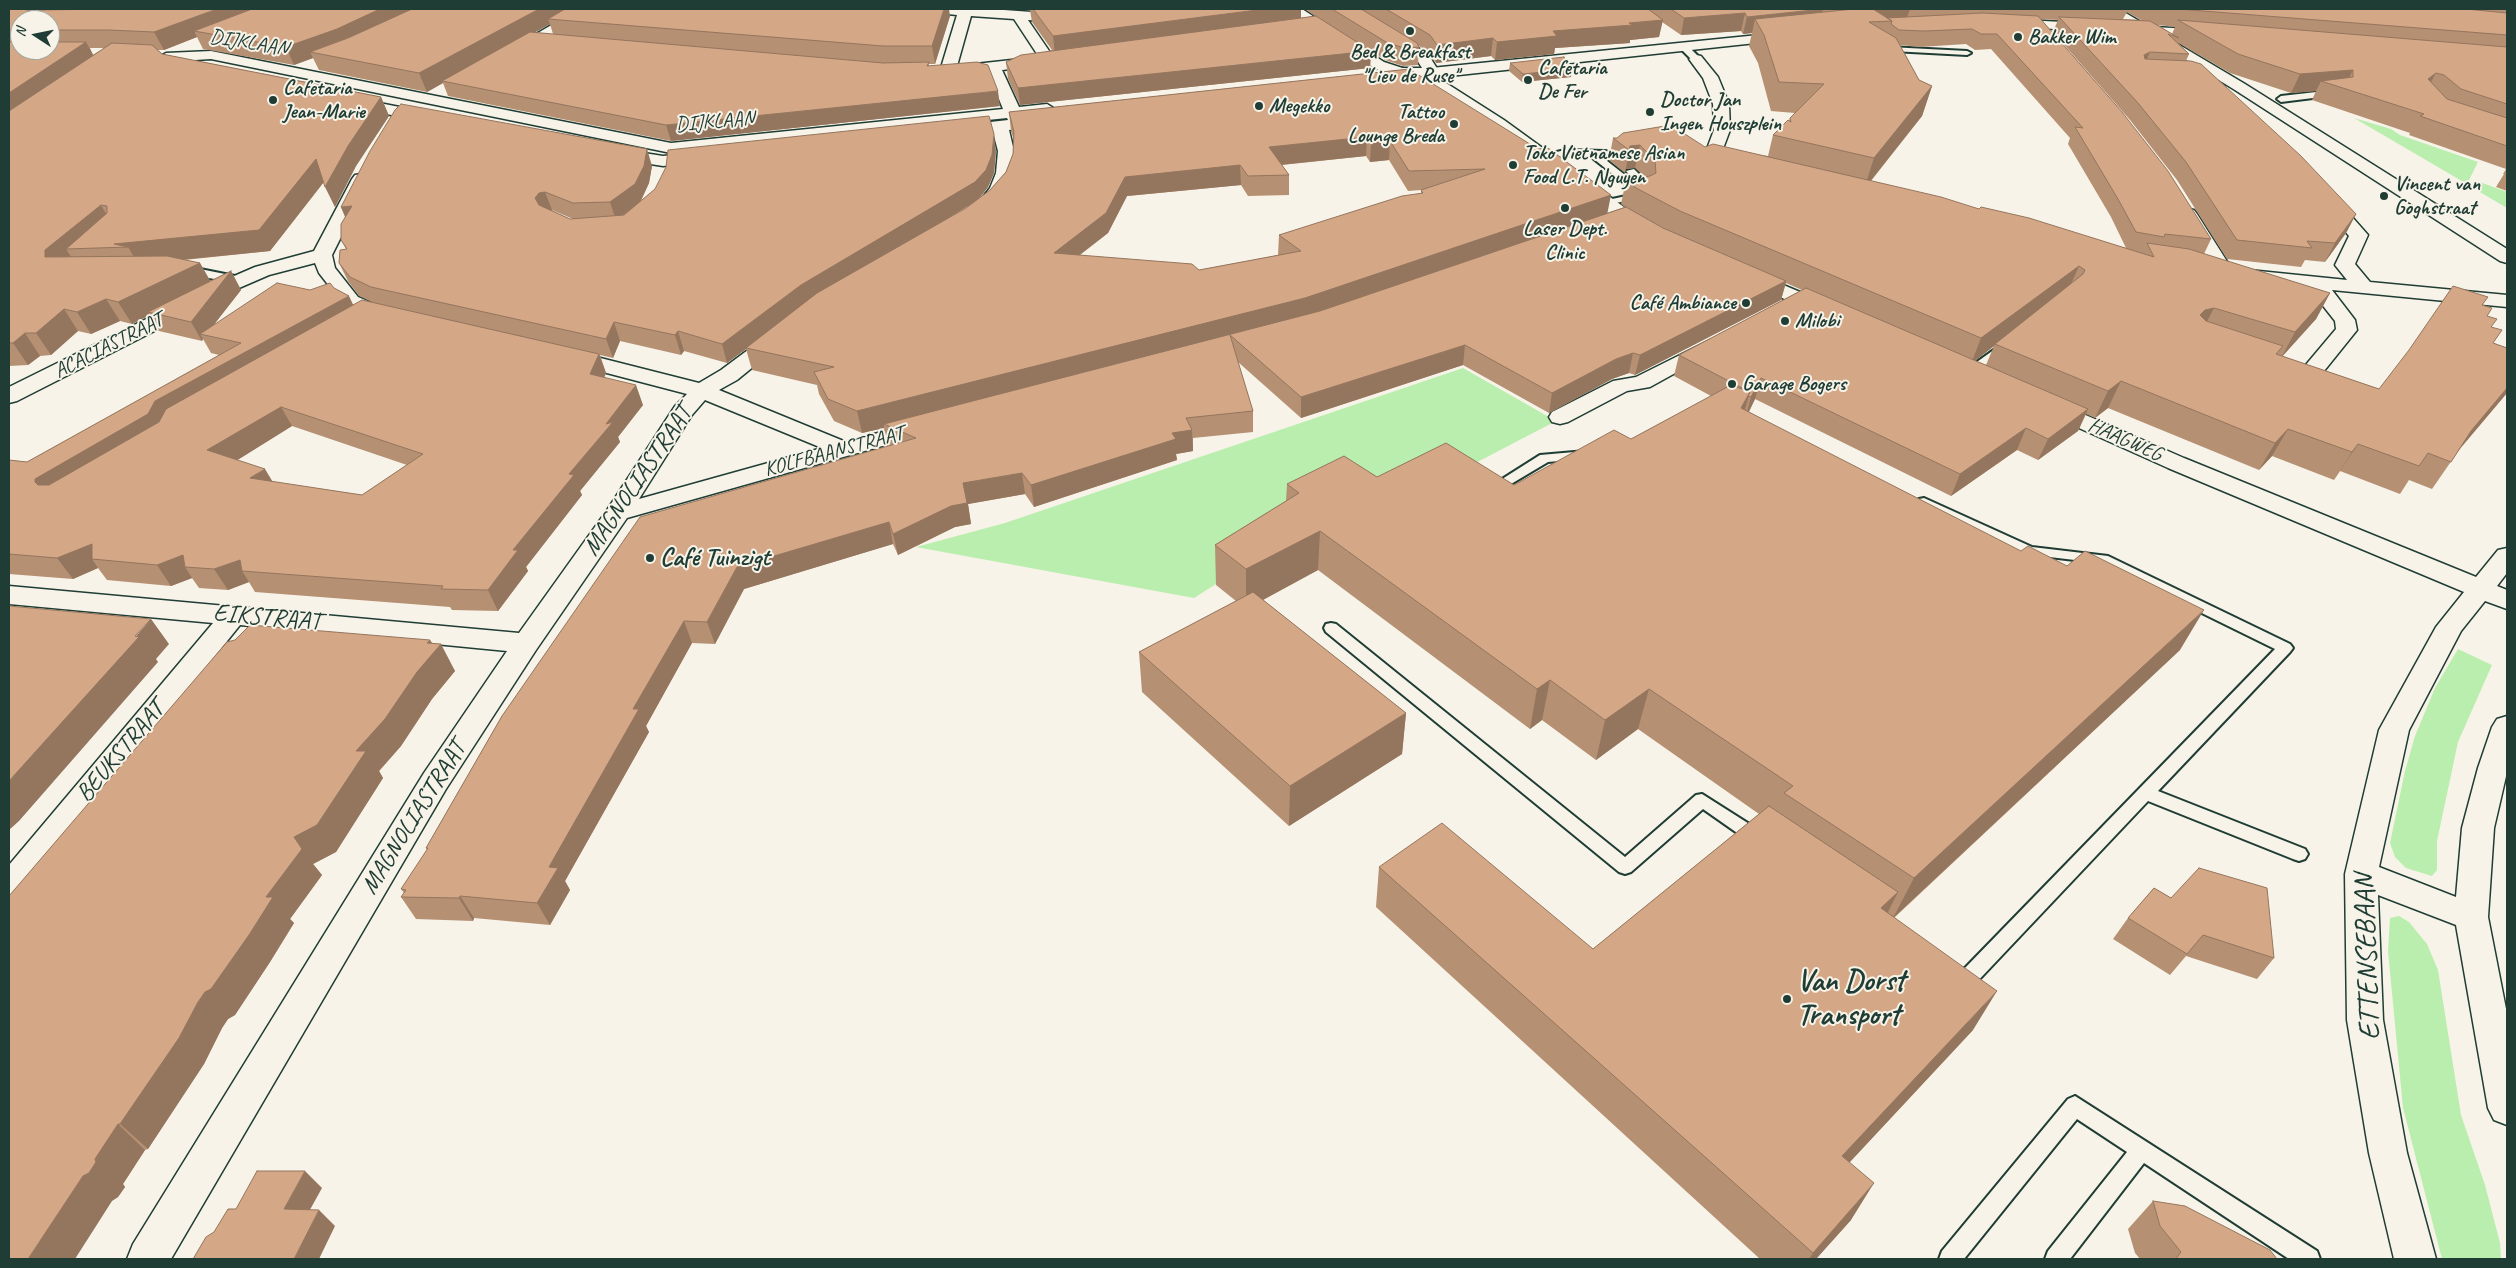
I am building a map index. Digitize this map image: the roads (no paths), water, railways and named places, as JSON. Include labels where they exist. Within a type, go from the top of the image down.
[{"type":"street","points":[[498,60],[589,9]]},
{"type":"street","points":[[937,9],[1046,16],[1093,9]]},
{"type":"street","points":[[1293,9],[1379,65],[1440,86],[1545,156],[1612,214],[1667,240]]},
{"type":"street","points":[[1344,9],[1423,57],[1440,86]]},
{"type":"street","points":[[2110,9],[2240,87],[2507,257]]},
{"type":"street","points":[[2130,9],[2457,205]]},
{"type":"street","points":[[948,71],[964,11]]},
{"type":"street","points":[[1018,15],[1049,61]]},
{"type":"street","points":[[1993,23],[2219,35]]},
{"type":"street","points":[[2036,24],[2048,38]]},
{"type":"street","points":[[1299,28],[1318,25]]},
{"type":"street","points":[[1668,35],[1684,47]]},
{"type":"street","points":[[1365,80],[1401,82],[1408,75],[1800,35]]},
{"type":"street","points":[[533,40],[562,43]]},
{"type":"street","points":[[147,56],[166,57],[202,42]]},
{"type":"street","name":"DIJKLAAN","points":[[166,57],[211,55],[429,99],[665,162]]},
{"type":"street","name":"DIJKLAAN","points":[[166,57],[177,67],[206,73]]},
{"type":"street","points":[[931,71],[994,68],[1068,58]]},
{"type":"street","points":[[1696,59],[1710,77],[1721,104],[1722,130],[1714,154],[1715,158],[1731,165],[1750,169]]},
{"type":"street","points":[[296,72],[323,62]]},
{"type":"street","points":[[969,216],[985,205],[998,190],[1005,173],[1010,121],[994,68]]},
{"type":"street","points":[[2190,74],[2200,76],[2221,96]]},
{"type":"street","points":[[390,129],[404,113],[446,89]]},
{"type":"street","points":[[338,100],[442,121]]},
{"type":"street","name":"DIJKLAAN","points":[[593,150],[665,162],[1064,113]]},
{"type":"street","points":[[372,160],[322,255],[326,269],[345,295],[368,314],[410,322]]},
{"type":"street","points":[[2311,181],[2359,235],[2345,265],[2364,287]]},
{"type":"street","points":[[2180,201],[2225,274]]},
{"type":"street","name":"ACACIASTRAAT","points":[[9,396],[242,280],[262,271],[322,255]]},
{"type":"street","points":[[1729,268],[1845,318]]},
{"type":"street","points":[[2197,270],[2507,301]]},
{"type":"street","points":[[2263,361],[2308,376],[2347,330],[2345,320],[2316,283]]},
{"type":"street","points":[[1773,313],[1799,299]]},
{"type":"street","name":"MAGNOLIASTRAAT","points":[[148,1259],[436,781],[526,643],[618,513],[683,410],[702,391],[729,375],[791,327]]},
{"type":"street","points":[[1560,417],[1621,386],[1642,382],[1730,336]]},
{"type":"street","points":[[542,351],[587,359],[702,391],[842,448]]},
{"type":"street","name":"HAAGWEG","points":[[2033,400],[2494,595]]},
{"type":"street","name":"KOLFBAANSTRAAT","points":[[618,513],[842,448],[948,420]]},
{"type":"street","points":[[2494,595],[2507,556]]},
{"type":"street","name":"ETTENSEBAAN","points":[[2414,1259],[2388,1153],[2365,1020],[2361,874],[2394,730],[2450,627],[2494,595]]},
{"type":"street","name":"EIKSTRAAT","points":[[9,596],[526,643]]},
{"type":"street","name":"BEUKSTRAAT","points":[[9,888],[234,615]]},
{"type":"street","points":[[2507,726],[2493,768],[2478,828],[2471,917],[2507,1108]]},
{"type":"street","points":[[2361,874],[2471,917]]},
{"type":"lane","points":[[1898,59],[1888,46],[1967,53]]},
{"type":"lane","points":[[1684,47],[1696,59]]},
{"type":"lane","points":[[2281,99],[2340,92]]},
{"type":"lane","points":[[1545,156],[1565,153],[1612,156]]},
{"type":"lane","points":[[1593,154],[1645,195]]},
{"type":"lane","points":[[1631,171],[1644,184],[1645,195]]},
{"type":"lane","points":[[1612,214],[1645,195]]},
{"type":"lane","points":[[174,272],[200,272],[242,280]]},
{"type":"lane","points":[[1971,372],[2015,337]]},
{"type":"lane","points":[[1506,481],[1545,458],[1601,454]]},
{"type":"lane","points":[[1908,495],[2029,551],[2103,559],[2286,648],[1966,980],[1942,964]]},
{"type":"lane","points":[[1331,628],[1625,867],[1702,800],[1768,845]]},
{"type":"lane","points":[[2147,794],[2299,854]]},
{"type":"lane","points":[[1950,1259],[2076,1106],[2309,1259]]},
{"type":"lane","points":[[2056,1259],[2141,1150]]},
{"type":"place","name":"Bed & Breakfast \"Lieu de Ruse\"","points":[[1410,31]]},
{"type":"place","name":"Bakker Wim","points":[[2018,37]]},
{"type":"place","name":"Cafetaria De Fer","points":[[1528,80]]},
{"type":"place","name":"Cafetaria Jean-Marie","points":[[273,100]]},
{"type":"place","name":"Megekko","points":[[1259,106]]},
{"type":"place","name":"Doctor Jan Ingen Houszplein","points":[[1650,112]]},
{"type":"place","name":"Tattoo Lounge Breda","points":[[1454,124]]},
{"type":"place","name":"Toko Vietnamese Asian Food L.T. Nguyen","points":[[1513,165]]},
{"type":"place","name":"Vincent van Goghstraat","points":[[2384,196]]},
{"type":"place","name":"Laser Dept. Clinic","points":[[1565,208]]},
{"type":"place","name":"Café Ambiance","points":[[1746,303]]},
{"type":"place","name":"Milobi","points":[[1785,321]]},
{"type":"place","name":"Garage Bogers","points":[[1732,384]]},
{"type":"place","name":"Café Tuinzigt","points":[[650,558]]},
{"type":"place","name":"Van Dorst Transport","points":[[1787,999]]}]
